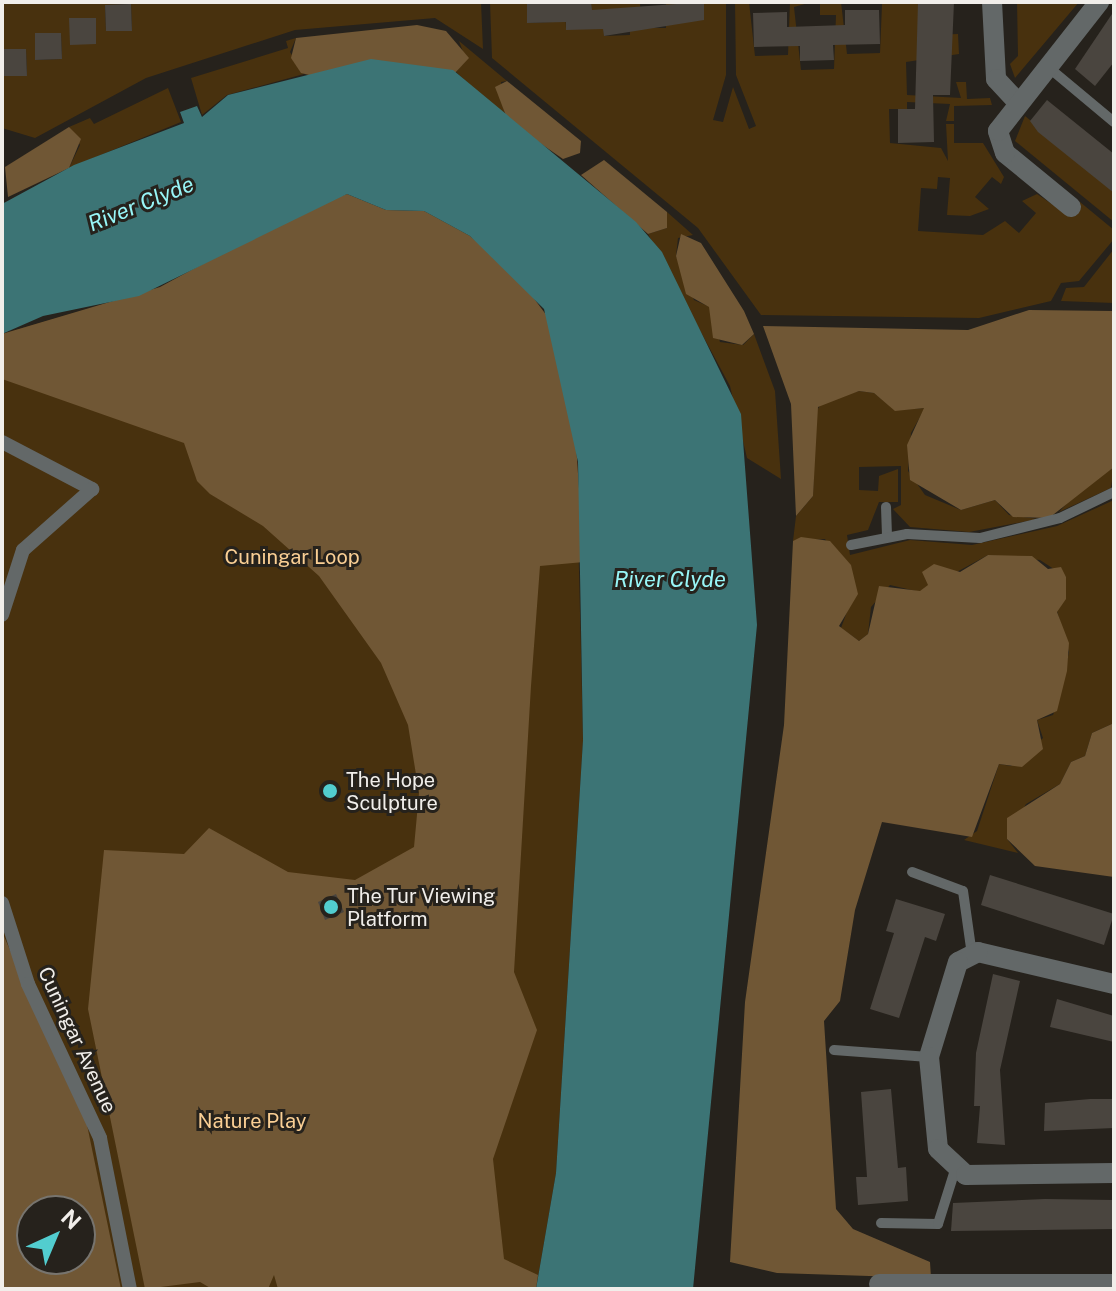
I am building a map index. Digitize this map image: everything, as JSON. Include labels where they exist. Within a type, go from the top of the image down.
[{"type":"street","points":[[992,2],[996,79],[1018,103]]},
{"type":"street","points":[[1071,207],[998,143],[1000,126],[1099,2]]},
{"type":"street","points":[[2,442],[92,489],[23,550],[2,615]]},
{"type":"street","name":"Cuningar Avenue","points":[[2,903],[28,984],[100,1138],[130,1289]]},
{"type":"street","points":[[1114,984],[972,955],[958,962],[929,1057],[938,1149],[966,1175],[1114,1173]]},
{"type":"street","points":[[879,1284],[983,1288],[1114,1284]]},
{"type":"lane","points":[[1047,66],[1114,120]]},
{"type":"lane","points":[[851,545],[887,537],[980,538],[1060,518],[1114,492]]},
{"type":"lane","points":[[886,507],[887,537]]},
{"type":"lane","points":[[912,872],[963,891],[972,955]]},
{"type":"lane","points":[[834,1050],[929,1057]]},
{"type":"lane","points":[[881,1223],[938,1224],[956,1167]]},
{"type":"green space","points":[[2,2],[481,2],[483,49],[435,18],[295,30],[146,78],[35,138],[2,128],[2,76],[27,75],[26,49],[2,49]],"holes":[[[131,4],[132,30],[106,31],[105,5]],[[70,18],[95,18],[96,44],[70,44]],[[35,33],[61,33],[62,59],[36,60]]]},
{"type":"green space","points":[[490,2],[527,2],[528,23],[553,22],[553,2],[640,2],[641,28],[666,28],[666,2],[677,2],[678,20],[704,20],[704,2],[726,2],[726,75],[713,120],[723,122],[733,87],[749,129],[756,126],[736,75],[735,2],[749,2],[755,56],[788,55],[790,2],[812,2],[794,7],[801,70],[834,69],[836,15],[820,15],[820,2],[841,2],[847,54],[880,53],[882,4],[918,2],[931,35],[958,34],[959,54],[906,62],[907,95],[961,98],[956,82],[966,82],[967,99],[990,98],[992,105],[954,106],[954,121],[946,121],[950,104],[907,102],[907,109],[889,109],[890,143],[941,148],[948,161],[946,124],[954,124],[954,143],[983,143],[1004,177],[1001,184],[992,177],[975,197],[989,209],[970,216],[947,215],[950,178],[938,177],[937,189],[921,188],[918,231],[983,235],[1005,221],[1019,233],[1036,213],[1022,201],[1037,194],[1068,215],[1080,202],[1114,230],[1114,239],[1079,281],[1061,283],[1051,301],[979,318],[761,315],[698,228],[492,58]],"holes":[[[565,3],[591,3],[592,29],[566,29]],[[629,9],[630,35],[604,36],[603,10]]]},
{"type":"green space","points":[[1017,2],[1079,2],[1015,78],[1010,64],[1018,56]]},
{"type":"green space","points":[[417,25],[446,31],[469,58],[455,73],[317,77],[301,73],[291,58],[296,38]]},
{"type":"green space","points":[[296,38],[290,52],[304,74],[227,95],[202,115],[191,78],[288,48],[286,41]]},
{"type":"green space","points":[[459,41],[507,81],[501,82],[505,117],[456,72],[466,60]]},
{"type":"green space","points":[[507,81],[581,141],[580,153],[563,159],[508,121],[495,87]]},
{"type":"green space","points":[[168,88],[181,122],[69,168],[80,145],[69,127],[90,118],[94,124]]},
{"type":"green space","points":[[1025,116],[1114,188],[1114,222],[1015,141]]},
{"type":"green space","points":[[69,127],[81,139],[69,168],[8,197],[5,167]]},
{"type":"green space","points":[[604,160],[667,212],[667,228],[648,234],[581,175]]},
{"type":"green space","name":"Cuningar Loop","points":[[347,194],[386,210],[424,211],[470,236],[518,277],[547,316],[576,444],[584,562],[540,566],[531,686],[514,972],[537,1030],[493,1159],[504,1259],[538,1275],[536,1289],[278,1289],[274,1275],[268,1289],[212,1289],[200,1282],[145,1289],[88,1009],[104,850],[184,854],[209,828],[288,872],[355,880],[414,847],[419,793],[408,725],[381,663],[319,576],[263,526],[210,494],[197,481],[184,443],[2,379],[2,334],[160,287],[304,209]]},
{"type":"green space","name":"Cuningar Loop","points":[[424,211],[470,236],[560,377],[576,444],[583,740],[556,1173],[536,1289],[2,1289],[2,334]]},
{"type":"green space","points":[[667,212],[693,235],[678,238],[676,256],[694,300],[710,307],[720,342],[743,345],[754,334],[775,391],[781,479],[747,458],[730,386],[648,234],[667,228]]},
{"type":"green space","points":[[681,234],[701,243],[744,311],[754,334],[742,345],[713,338],[709,307],[686,294],[676,256]]},
{"type":"green space","points":[[1114,249],[1114,303],[1061,301],[1066,288],[1084,287]]},
{"type":"green space","points":[[1029,310],[1114,311],[1114,467],[1049,518],[1013,517],[995,500],[961,510],[910,480],[907,445],[924,408],[895,411],[874,393],[859,391],[818,407],[813,496],[796,516],[791,404],[763,326],[968,330]]},
{"type":"green space","points":[[859,391],[874,393],[895,410],[925,408],[911,433],[908,471],[925,495],[961,510],[995,500],[1009,515],[1038,519],[969,532],[910,527],[893,509],[901,505],[901,466],[859,467],[859,490],[878,491],[879,476],[898,469],[898,502],[879,502],[868,530],[847,535],[850,555],[910,540],[972,545],[1057,526],[1114,500],[1114,723],[1092,733],[1085,756],[1071,762],[1060,784],[1026,804],[1007,839],[1018,853],[964,840],[977,831],[999,764],[1011,766],[1043,738],[1037,720],[1053,715],[1069,652],[1057,611],[1066,577],[1040,560],[988,555],[920,592],[890,585],[871,607],[868,634],[859,641],[841,628],[856,587],[825,539],[793,541],[796,516],[813,496],[815,413],[823,401]]},
{"type":"green space","points":[[1114,467],[1111,488],[1059,512],[1078,491]]},
{"type":"green space","points":[[801,537],[830,541],[851,565],[858,594],[839,626],[859,641],[868,634],[879,586],[920,591],[928,585],[922,572],[934,564],[960,572],[988,555],[1032,556],[1048,569],[1061,567],[1066,577],[1066,599],[1057,612],[1069,643],[1067,671],[1057,711],[1037,720],[1043,749],[1022,767],[999,764],[972,837],[882,822],[855,910],[840,1001],[824,1021],[836,1209],[853,1229],[930,1262],[931,1278],[777,1273],[730,1262],[745,1002],[784,725],[793,541]]},
{"type":"green space","points":[[1114,723],[1114,877],[1035,866],[1007,839],[1007,818],[1060,784],[1071,762],[1085,756],[1092,733]]},
{"type":"green space","points":[[2,932],[86,1120],[121,1289],[2,1289]]},
{"type":"water","name":"River Clyde","points":[[371,59],[453,70],[636,222],[662,252],[741,414],[757,625],[693,1289],[536,1289],[556,1173],[583,740],[578,462],[544,309],[470,236],[424,211],[386,210],[347,194],[139,296],[43,316],[2,334],[2,204],[74,165],[184,123],[180,112],[197,106],[202,117],[228,95]]},
{"type":"building","points":[[527,2],[591,2],[592,10],[704,2],[704,20],[604,36],[603,29],[566,30],[566,22],[527,23]]},
{"type":"building","points":[[918,2],[954,2],[950,95],[933,95],[934,142],[898,143],[898,109],[915,109]]},
{"type":"building","points":[[131,4],[132,31],[106,31],[105,5]]},
{"type":"building","points":[[845,10],[879,10],[880,44],[833,45],[834,60],[800,61],[800,46],[754,47],[753,13],[787,12],[787,27],[845,25]]},
{"type":"building","points":[[1114,11],[1114,62],[1095,86],[1075,69]]},
{"type":"building","points":[[69,18],[96,18],[96,44],[70,45]]},
{"type":"building","points":[[35,33],[61,33],[62,59],[35,60]]},
{"type":"building","points":[[2,49],[26,49],[27,76],[2,76]]},
{"type":"building","points":[[1047,100],[1114,154],[1114,193],[1038,132],[1030,121]]},
{"type":"building","points":[[990,875],[1114,914],[1104,945],[981,905]]},
{"type":"building","name":"The Tur Viewing Platform","points":[[336,894],[344,912],[325,920],[318,902]]},
{"type":"building","points":[[896,899],[945,914],[936,941],[925,937],[899,1018],[870,1009],[894,933],[886,931]]},
{"type":"building","points":[[993,974],[1020,981],[1000,1070],[1005,1145],[977,1143],[980,1106],[974,1106],[976,1053]]},
{"type":"building","points":[[1057,999],[1114,1016],[1114,1042],[1050,1027]]},
{"type":"building","points":[[891,1089],[898,1168],[906,1167],[908,1201],[858,1205],[856,1177],[867,1177],[861,1092]]},
{"type":"building","points":[[1114,1099],[1114,1128],[1044,1131],[1045,1103]]},
{"type":"building","points":[[1114,1200],[1114,1229],[951,1231],[953,1203]]},
{"type":"place","name":"The Hope Sculpture","points":[[330,791]]},
{"type":"place","name":"The Tur Viewing Platform","points":[[331,907]]},
{"type":"park label","name":"Nature Play","points":[[252,1121]]}]
